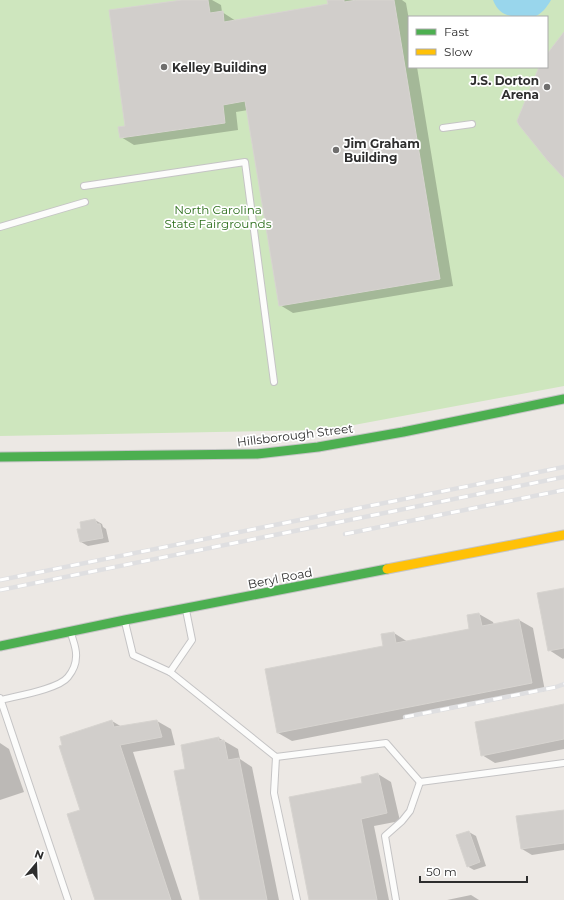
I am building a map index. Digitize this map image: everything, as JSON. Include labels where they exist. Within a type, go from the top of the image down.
[{"type":"street","name":"Hillsborough Street","points":[[0,458],[257,454],[318,447],[403,432],[564,399]]},
{"type":"street","name":"Beryl Road","points":[[0,646],[125,620],[564,535]]},
{"type":"lane","points":[[443,128],[472,124]]},
{"type":"lane","points":[[84,186],[245,162],[274,382]]},
{"type":"lane","points":[[0,227],[85,202]]},
{"type":"lane","points":[[170,672],[192,640],[186,608]]},
{"type":"lane","points":[[125,620],[133,655],[170,672],[276,757],[386,743],[420,782]]},
{"type":"lane","points":[[68,900],[0,699],[55,686],[68,678],[76,658],[76,650],[71,631]]},
{"type":"lane","points":[[276,757],[274,793],[297,900]]},
{"type":"lane","points":[[420,782],[564,763]]},
{"type":"lane","points":[[396,900],[385,836],[410,812],[420,782]]},
{"type":"green space","name":"North Carolina State Fairgrounds","points":[[0,0],[564,0],[564,386],[327,430],[0,436]]},
{"type":"water","points":[[493,0],[551,0],[546,8],[536,16],[509,16],[501,12]]},
{"type":"building","name":"Jim Graham Building","points":[[182,0],[208,0],[210,13],[223,11],[224,22],[328,4],[327,0],[344,0],[344,2],[357,0],[394,0],[440,279],[279,306],[245,101],[223,105],[225,123],[120,138],[118,127],[125,126],[109,10]]},
{"type":"building","name":"J.S. Dorton Arena","points":[[564,32],[564,178],[548,161],[517,121],[539,68],[548,68],[548,53]]},
{"type":"building","points":[[95,519],[97,524],[100,524],[103,538],[80,542],[77,529],[81,529],[80,522]]},
{"type":"building","points":[[564,588],[564,648],[548,651],[537,593]]},
{"type":"building","points":[[479,613],[482,626],[519,619],[532,683],[277,733],[265,669],[383,646],[381,634],[394,632],[396,643],[469,629],[467,615]]},
{"type":"building","points":[[564,704],[564,739],[481,756],[475,722]]},
{"type":"building","points":[[112,720],[114,727],[157,720],[162,737],[120,745],[171,900],[95,900],[67,814],[80,810],[59,746],[62,745],[60,737]]},
{"type":"building","points":[[219,737],[219,741],[224,740],[228,760],[239,758],[267,900],[200,900],[174,771],[185,769],[181,745]]},
{"type":"building","points":[[378,773],[387,813],[361,819],[377,900],[309,900],[289,797],[362,783],[361,777]]},
{"type":"building","points":[[564,810],[564,843],[521,849],[516,816]]},
{"type":"building","points":[[469,831],[480,862],[467,867],[456,835]]},
{"type":"railway","points":[[0,580],[564,467]]},
{"type":"railway","points":[[0,590],[564,477]]},
{"type":"railway","points":[[345,534],[564,490]]},
{"type":"railway","points":[[405,717],[556,687],[564,684]]},
{"type":"traffic: fast","points":[[0,457],[257,454],[318,447],[403,432],[564,399]]},
{"type":"traffic: fast","points":[[0,646],[387,569]]},
{"type":"traffic: slow","points":[[387,569],[564,535]]},
{"type":"place","name":"Kelley Building","points":[[164,67]]},
{"type":"place","name":"J.S. Dorton Arena","points":[[547,87]]},
{"type":"place","name":"Jim Graham Building","points":[[336,150]]}]
